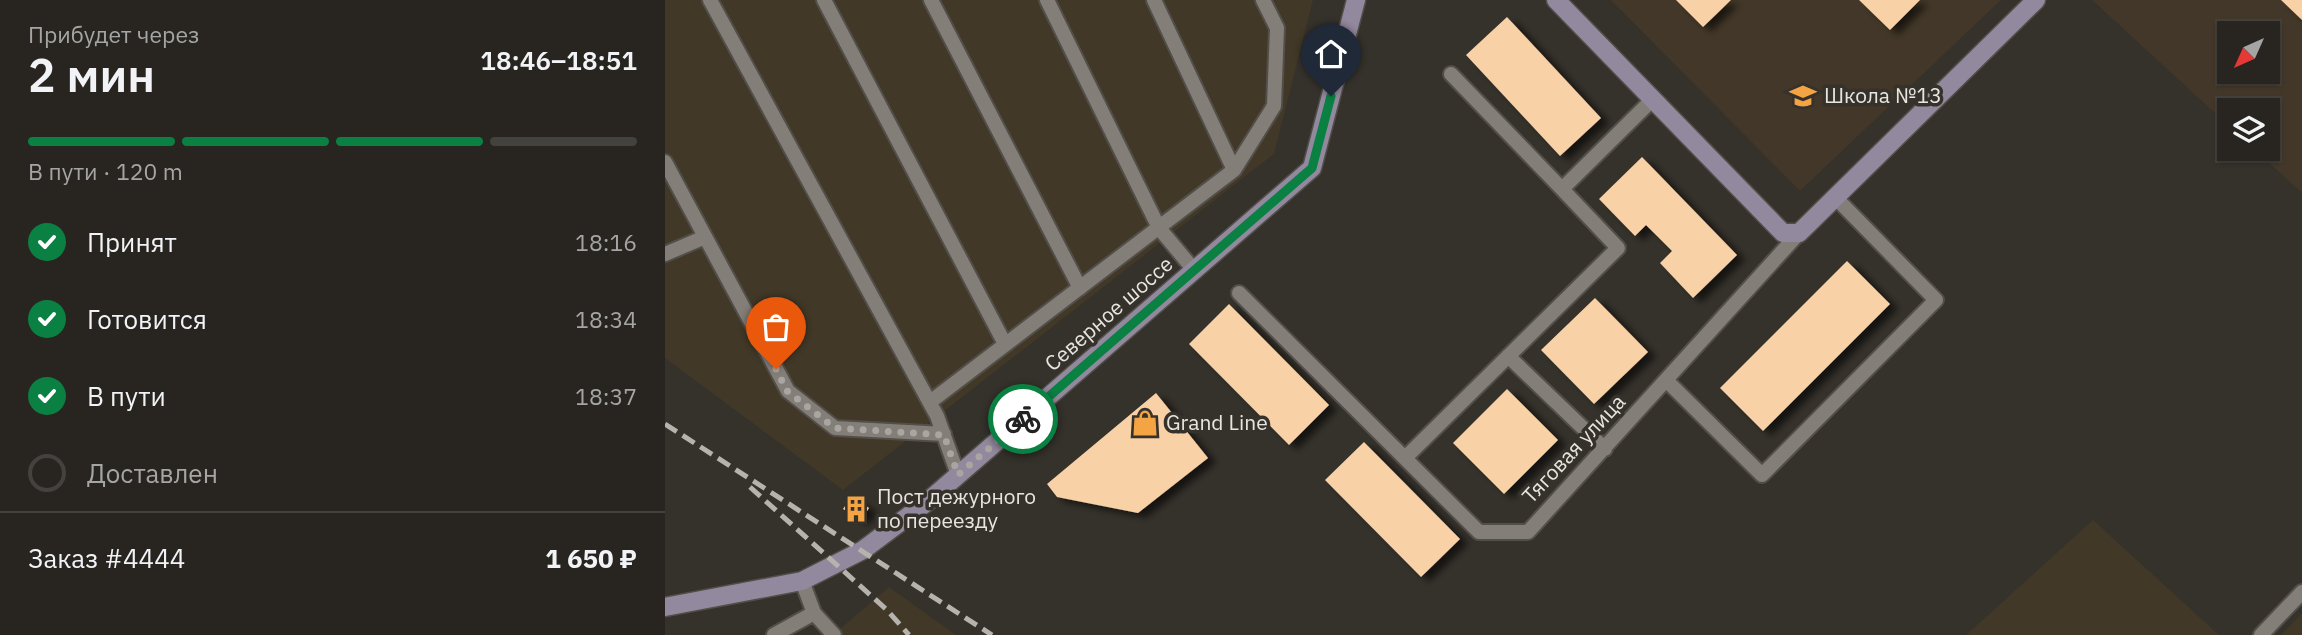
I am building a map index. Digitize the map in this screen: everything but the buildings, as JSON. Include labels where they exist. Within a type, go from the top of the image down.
[{"type":"main road","name":"Северное шоссе","points":[[665,607],[802,580],[863,550],[927,502],[1312,168],[1356,0]]},
{"type":"main road","points":[[1556,0],[1783,233],[1799,233]]},
{"type":"main road","name":"Тяговая улица","points":[[1799,233],[2036,0]]},
{"type":"lane","points":[[710,0],[930,402],[958,475]]},
{"type":"lane","points":[[824,0],[1005,344]]},
{"type":"lane","points":[[931,0],[1080,288]]},
{"type":"lane","points":[[1047,0],[1159,228],[1194,270]]},
{"type":"lane","points":[[1154,0],[1234,170]]},
{"type":"lane","points":[[930,402],[1234,170],[1274,106],[1277,28],[1263,0]]},
{"type":"lane","points":[[1405,458],[1618,248],[1451,74]]},
{"type":"lane","points":[[1562,189],[1652,100]]},
{"type":"lane","points":[[665,162],[787,391],[835,428],[944,435]]},
{"type":"lane","points":[[1667,381],[1762,475],[1936,300],[1835,197]]},
{"type":"lane","name":"Тяговая улица","points":[[1240,293],[1479,532],[1528,532],[1799,233]]},
{"type":"lane","points":[[665,254],[705,237]]},
{"type":"lane","points":[[1508,356],[1605,449]]},
{"type":"lane","points":[[802,580],[814,613],[834,635]]},
{"type":"lane","points":[[2261,635],[2302,592]]},
{"type":"lane","points":[[774,635],[814,613]]},
{"type":"shaded area","points":[[665,0],[1313,0],[1274,154],[843,490],[665,358]]},
{"type":"shaded area","name":"Школа №13","points":[[1611,0],[2001,0],[1800,191]]},
{"type":"shaded area","points":[[2092,0],[2302,0],[2302,193],[2267,161],[2280,161],[2280,98],[2217,98],[2217,115]]},
{"type":"shaded area","points":[[2093,520],[2219,635],[1966,635]]},
{"type":"shaded area","points":[[889,587],[956,635],[833,635]]},
{"type":"shaded area","points":[[2302,613],[2302,635],[2281,635]]},
{"type":"railway","points":[[665,424],[992,635]]},
{"type":"railway","points":[[750,487],[887,610],[909,635]]},
{"type":"way so far","points":[[776,369],[787,391],[835,428],[944,435],[958,475],[1023,419]]},
{"type":"place","name":"Школа №13","points":[[1803,96]]},
{"type":"place","name":"Grand Line","points":[[1145,423]]},
{"type":"place","name":"Пост дежурного по переезду","points":[[856,509]]},
{"type":"route","points":[[1023,419],[1312,168],[1331,96]]}]
